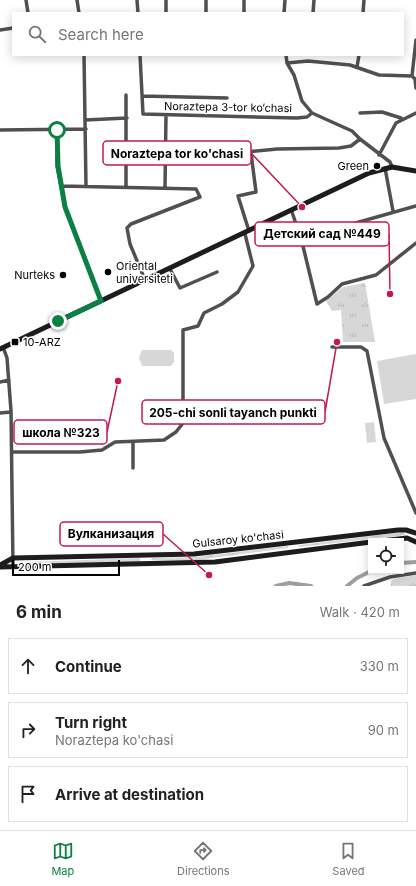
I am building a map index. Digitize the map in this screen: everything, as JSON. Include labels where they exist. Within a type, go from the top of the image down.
[{"type":"main road","points":[[2,348],[292,212],[369,173],[392,167],[416,171]]},
{"type":"main road","name":"Gulsaroy ko'chasi","points":[[13,558],[204,554],[398,530],[406,530],[416,533]]},
{"type":"main road","points":[[404,538],[416,542]]},
{"type":"main road","points":[[293,542],[294,552]]},
{"type":"main road","name":"Gulsaroy ko'chasi","points":[[0,566],[146,565],[215,562],[368,542]]},
{"type":"main road","points":[[146,555],[146,565]]},
{"type":"main road","points":[[0,566],[13,558]]},
{"type":"street","points":[[26,0],[28,12]]},
{"type":"street","points":[[77,0],[79,12]]},
{"type":"street","points":[[138,0],[138,12]]},
{"type":"street","points":[[166,0],[166,12]]},
{"type":"street","points":[[206,0],[206,12]]},
{"type":"street","points":[[244,0],[244,12]]},
{"type":"street","points":[[284,12],[285,0]]},
{"type":"street","points":[[313,12],[314,0]]},
{"type":"street","points":[[363,12],[364,0]]},
{"type":"street","points":[[0,30],[12,28]]},
{"type":"street","points":[[416,40],[412,76],[415,79],[416,88]]},
{"type":"street","points":[[84,56],[86,186]]},
{"type":"street","points":[[140,56],[142,96],[227,98]]},
{"type":"street","points":[[286,56],[287,63],[294,75],[302,101],[312,113],[352,131],[379,155],[390,162],[392,167]]},
{"type":"street","points":[[308,61],[309,56]]},
{"type":"street","points":[[357,67],[359,56]]},
{"type":"street","points":[[287,63],[308,61],[357,67],[379,75],[412,76]]},
{"type":"street","points":[[126,95],[126,186]]},
{"type":"street","name":"Noraztepa 3-tor ko‘chasi","points":[[142,96],[143,114],[297,118],[307,117],[312,113]]},
{"type":"street","points":[[360,113],[382,112],[402,118]]},
{"type":"street","points":[[379,155],[389,132],[396,123],[402,118],[416,113]]},
{"type":"street","points":[[165,187],[166,115]]},
{"type":"street","points":[[86,120],[127,118]]},
{"type":"street","points":[[0,130],[86,130]]},
{"type":"street","points":[[57,130],[58,166],[65,207],[101,301]]},
{"type":"street","points":[[165,160],[309,147],[339,148],[350,146],[360,139]]},
{"type":"street","points":[[12,452],[80,452],[102,450],[115,442],[164,440],[176,432],[183,423],[183,330],[199,326],[201,316],[204,313],[222,304],[238,292],[252,267],[247,233],[238,196],[256,192],[251,153]]},
{"type":"street","points":[[385,168],[392,211]]},
{"type":"street","points":[[62,186],[195,188],[200,198],[131,224],[127,228],[130,244],[145,280]]},
{"type":"street","points":[[302,242],[392,211],[416,206]]},
{"type":"street","points":[[292,212],[302,242],[317,304],[328,297],[342,284],[376,275],[416,243]]},
{"type":"street","points":[[170,269],[180,288],[217,272]]},
{"type":"street","points":[[332,346],[361,347],[367,351],[384,438],[416,513]]},
{"type":"street","points":[[2,348],[7,358],[11,412],[13,567]]},
{"type":"street","points":[[0,382],[9,380]]},
{"type":"street","points":[[0,413],[11,412]]},
{"type":"street","points":[[133,442],[133,468]]},
{"type":"street","points":[[364,586],[390,577],[416,573]]},
{"type":"green space","points":[[365,283],[375,342],[343,342],[341,310],[332,311],[326,301],[343,287]]},
{"type":"green space","points":[[142,350],[171,350],[174,353],[174,362],[171,366],[142,366],[139,358]]},
{"type":"green space","points":[[416,354],[416,399],[384,404],[377,361]]},
{"type":"green space","points":[[374,422],[376,442],[367,443],[365,423]]},
{"type":"green space","points":[[404,532],[405,535],[368,538],[368,539],[300,547],[298,546]]},
{"type":"green space","points":[[288,546],[288,548],[196,560],[151,560],[152,558],[196,557]]},
{"type":"green space","points":[[140,558],[140,562],[28,564],[27,562]]},
{"type":"green space","points":[[416,575],[416,586],[391,586],[391,581],[394,579]]},
{"type":"waterway","points":[[404,563],[416,562]]},
{"type":"waterway","points":[[347,586],[357,578],[368,572]]},
{"type":"waterway","points":[[276,586],[289,583],[311,586]]},
{"type":"place","name":"Green","points":[[377,166]]},
{"type":"place","name":"Noraztepa tor ko'chasi","points":[[302,207]]},
{"type":"place","name":"Oriental universiteti","points":[[108,272]]},
{"type":"place","name":"Nurteks","points":[[63,275]]},
{"type":"place","name":"Детский сад №449","points":[[390,294]]},
{"type":"place","name":"10-ARZ","points":[[15,342]]},
{"type":"place","name":"205-chi sonli tayanch punkti","points":[[337,342]]},
{"type":"place","name":"школа №323","points":[[118,381]]},
{"type":"place","name":"Вулканизация","points":[[209,575]]},
{"type":"route","points":[[57,130],[58,166],[65,207],[101,301],[58,321]]}]
